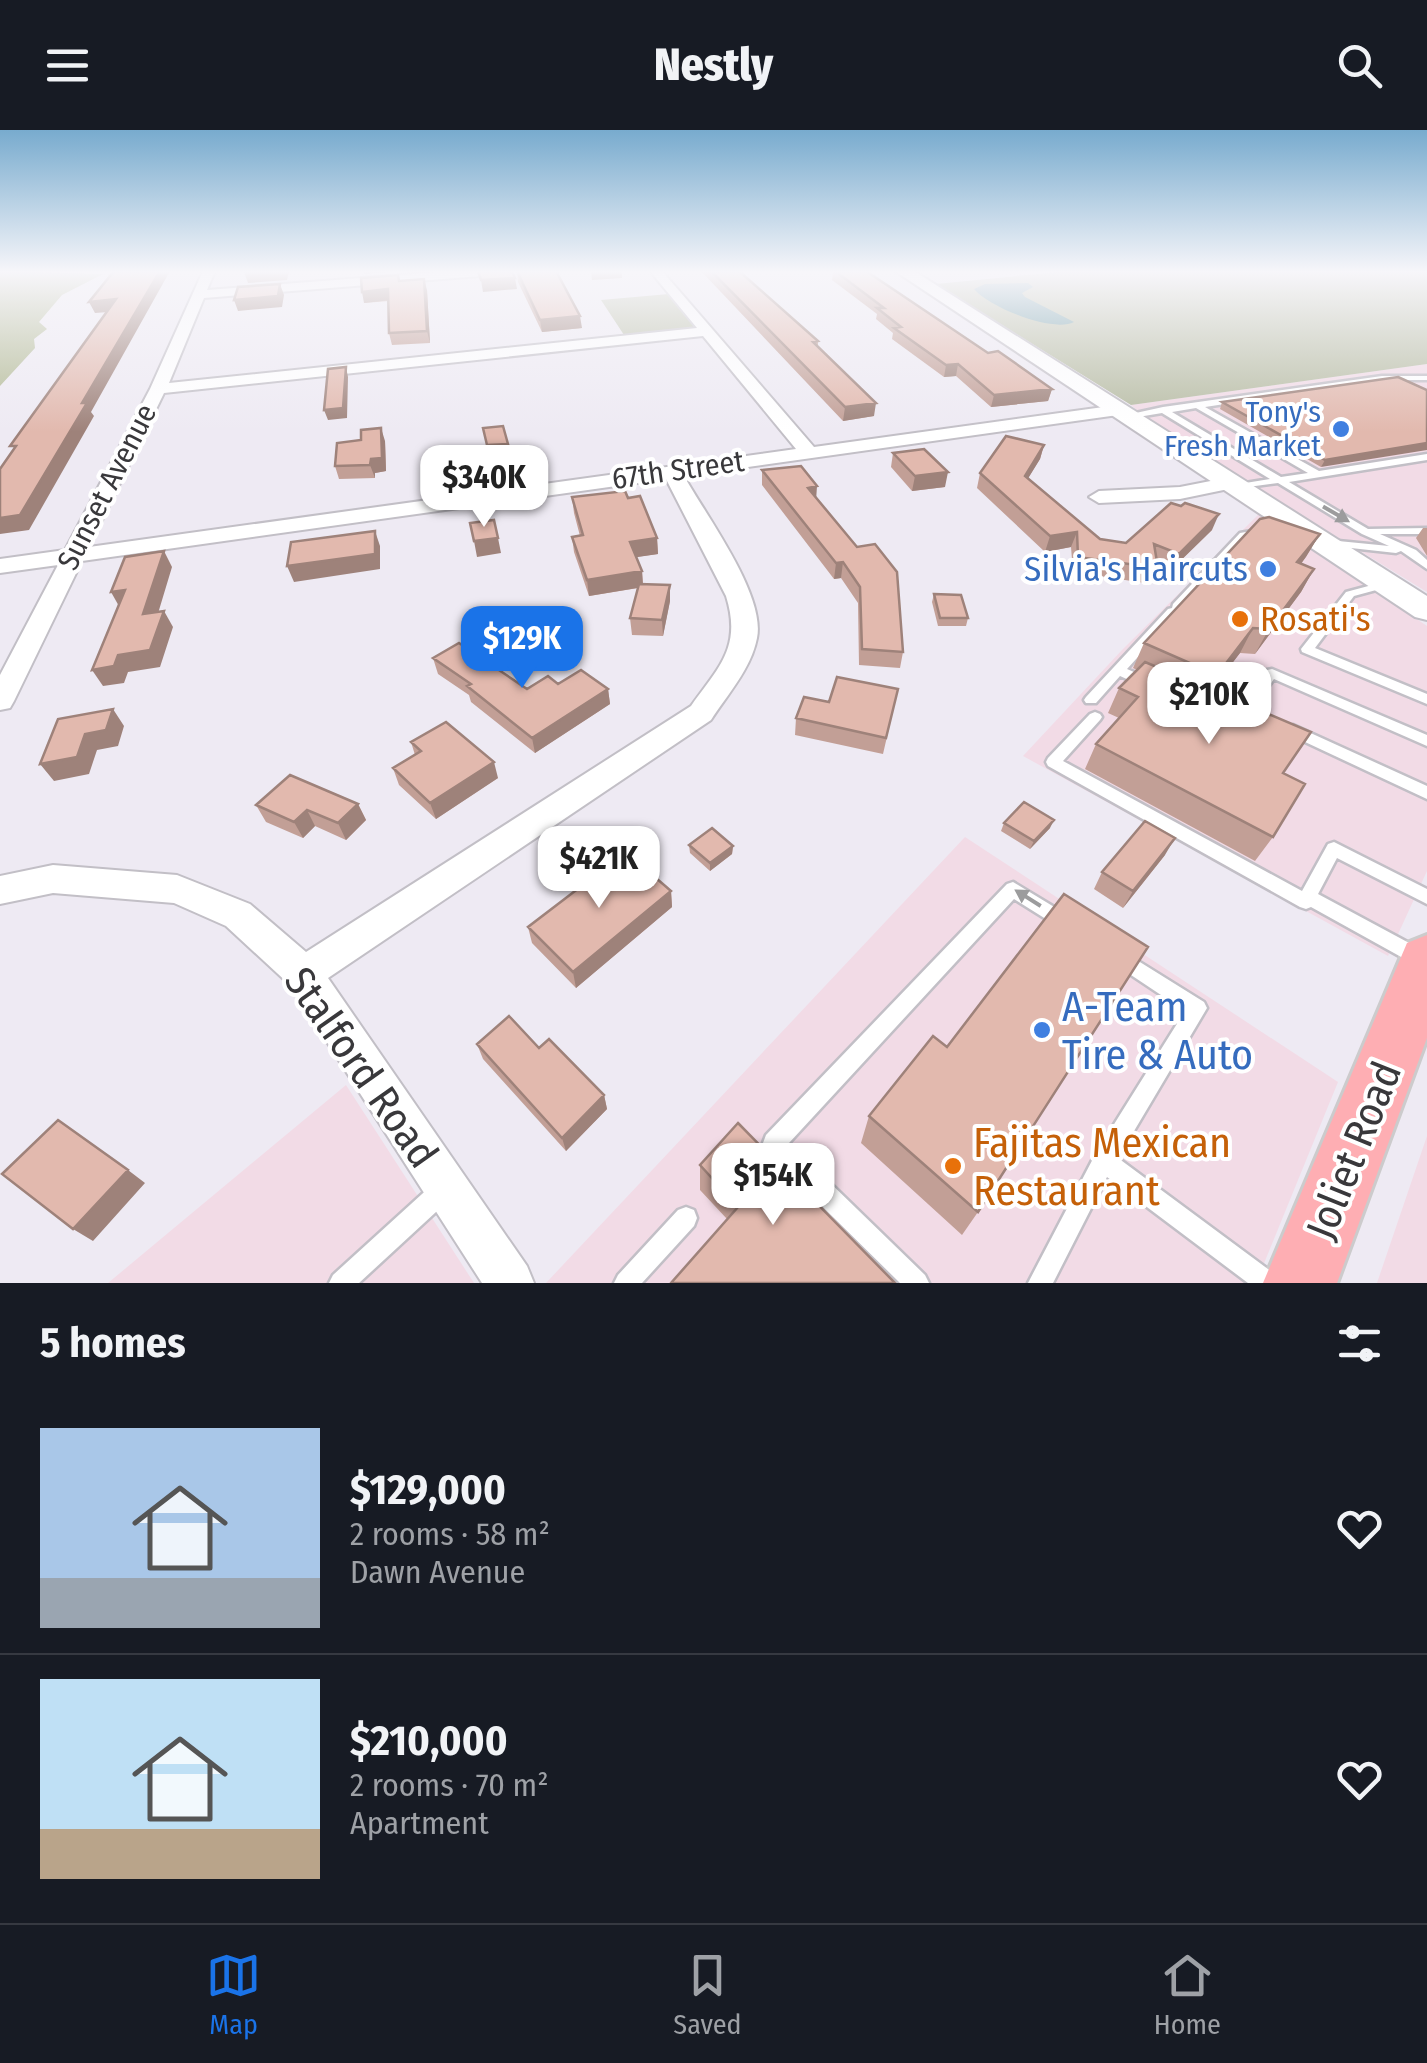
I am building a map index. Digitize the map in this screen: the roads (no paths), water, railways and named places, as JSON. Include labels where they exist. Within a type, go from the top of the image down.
[{"type":"main road","points":[[985,325],[1413,596]]},
{"type":"main road","name":"Joliet Road","points":[[1300,1275],[1426,966]]},
{"type":"street","name":"Sunset Avenue","points":[[0,701],[158,389],[186,325]]},
{"type":"street","points":[[698,325],[808,452]]},
{"type":"street","points":[[158,389],[704,332]]},
{"type":"street","name":"67th Street","points":[[0,566],[808,452],[1122,413]]},
{"type":"street","points":[[304,974],[701,713],[736,657],[746,632],[741,600],[670,471]]},
{"type":"street","points":[[1099,497],[1180,493],[1234,485]]},
{"type":"street","name":"Stalford Road","points":[[0,890],[52,879],[177,889],[238,915],[304,974],[510,1283]]},
{"type":"lane","points":[[1122,413],[1382,378],[1427,378]]},
{"type":"lane","points":[[1412,380],[1427,387]]},
{"type":"lane","points":[[1196,404],[1317,474]]},
{"type":"lane","points":[[1163,410],[1366,532],[1412,552],[1427,566]]},
{"type":"lane","points":[[1234,485],[1427,456]]},
{"type":"lane","points":[[1366,532],[1427,531]]},
{"type":"lane","points":[[1090,700],[1244,535],[1310,534],[1427,554]]},
{"type":"lane","points":[[1413,596],[1350,594],[1308,649],[1427,699]]},
{"type":"lane","points":[[1118,670],[1162,690]]},
{"type":"lane","points":[[1263,716],[1239,708],[1272,673],[1427,741]]},
{"type":"lane","points":[[1095,718],[1053,762],[1306,902],[1334,849],[1427,896]]},
{"type":"lane","points":[[1280,724],[1427,792]]},
{"type":"lane","points":[[917,1283],[774,1143],[1013,888],[1197,1008],[1104,1161],[1040,1283]]},
{"type":"lane","points":[[1308,896],[1426,966]]},
{"type":"lane","points":[[1104,1161],[1300,1275]]},
{"type":"lane","points":[[342,1283],[446,1187]]},
{"type":"lane","points":[[626,1283],[686,1218]]},
{"type":"place","name":"Tony's Fresh Market","points":[[1341,429]]},
{"type":"place","name":"Silvia's Haircuts","points":[[1268,569]]},
{"type":"place","name":"Rosati's","points":[[1240,619]]},
{"type":"place","name":"A-Team Tire & Auto","points":[[1042,1030]]},
{"type":"place","name":"Fajitas Mexican Restaurant","points":[[953,1166]]}]
